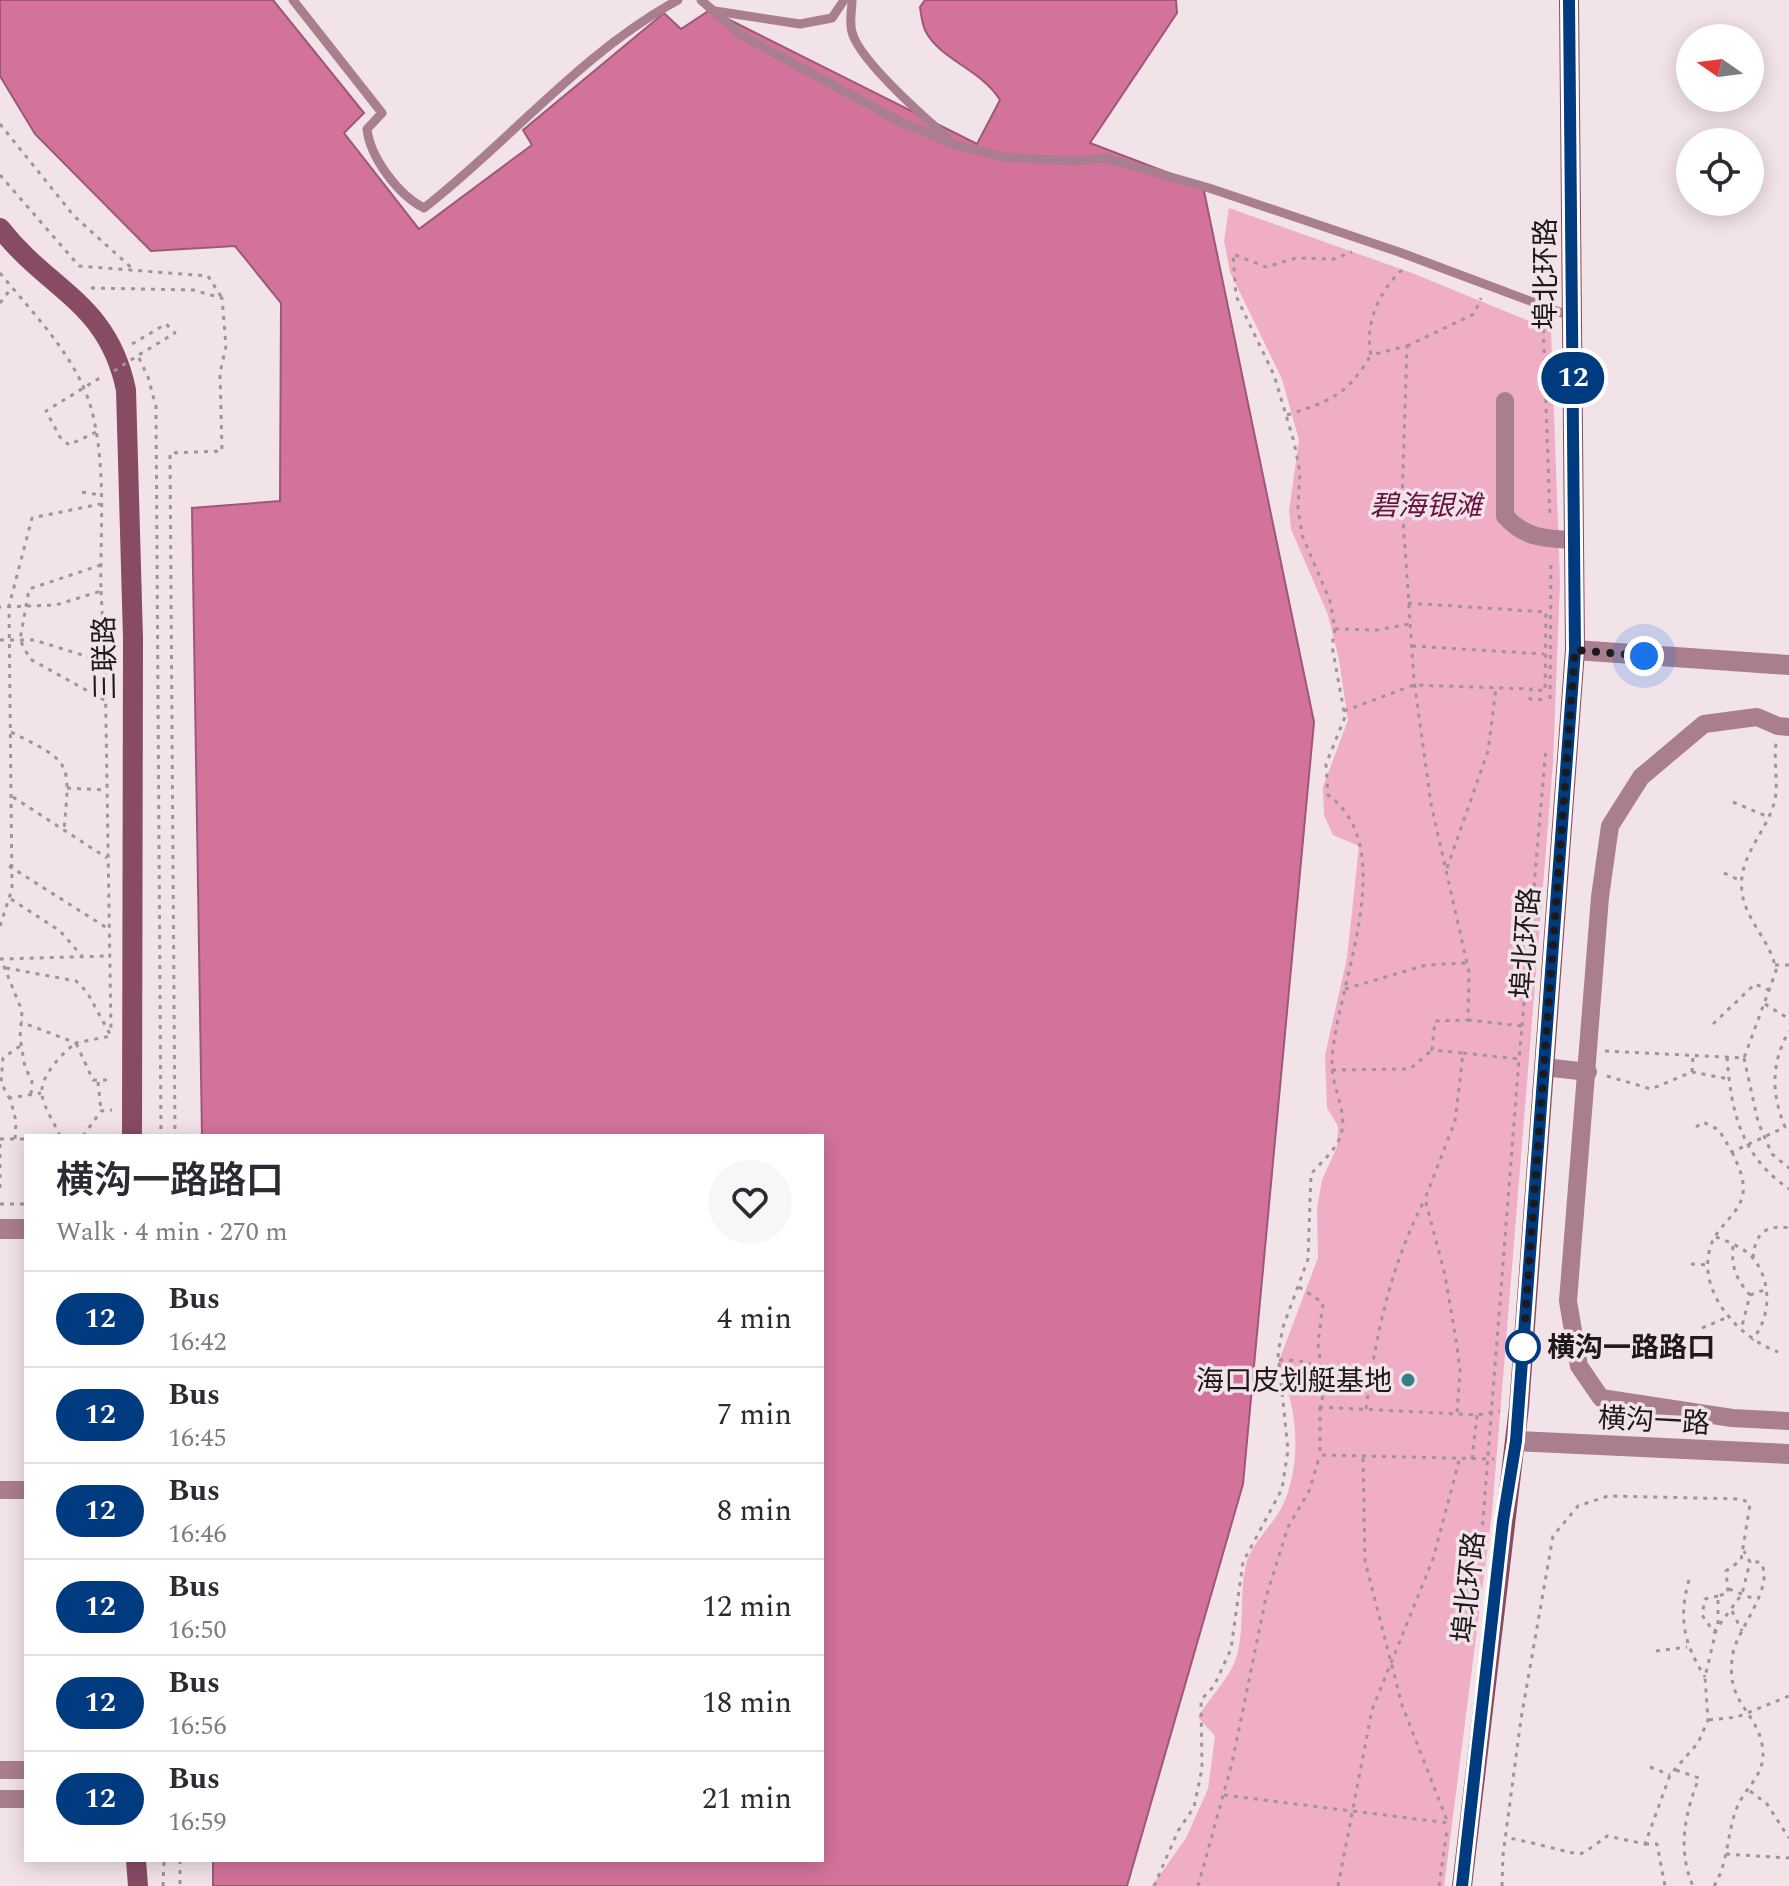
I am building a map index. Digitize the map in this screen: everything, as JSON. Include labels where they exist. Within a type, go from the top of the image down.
[{"type":"main road","name":"埠北环路","points":[[1462,1886],[1503,1521],[1516,1441],[1575,650],[1569,0]]},
{"type":"main road","name":"三联路","points":[[0,228],[88,312],[109,337],[120,360],[126,390],[133,638],[132,1134]]},
{"type":"main road","points":[[136,1862],[138,1886]]},
{"type":"street","points":[[1505,401],[1505,516],[1516,530],[1551,539],[1574,540]]},
{"type":"street","points":[[1575,650],[1789,665]]},
{"type":"street","points":[[1783,726],[1757,717],[1704,724],[1641,777],[1610,826],[1600,897],[1568,1301],[1579,1366],[1601,1398],[1640,1406],[1789,1421]]},
{"type":"street","points":[[1544,1067],[1588,1072]]},
{"type":"street","points":[[0,1229],[24,1229]]},
{"type":"street","name":"横沟一路","points":[[1516,1441],[1789,1454]]},
{"type":"street","points":[[0,1490],[24,1490]]},
{"type":"street","points":[[0,1770],[24,1770]]},
{"type":"street","points":[[0,1799],[24,1799]]},
{"type":"lane","points":[[293,0],[382,113],[367,129],[368,142],[385,171],[415,204],[424,208],[632,28],[678,0]]},
{"type":"lane","points":[[701,0],[741,35],[901,122],[956,145],[1003,157],[1078,161],[1105,158],[1209,188],[1369,241],[1573,317]]},
{"type":"lane","points":[[711,10],[800,24],[832,18],[844,0]]},
{"type":"lane","points":[[852,0],[852,32],[861,50],[908,103],[956,145]]},
{"type":"path","points":[[0,124],[74,216],[134,270]]},
{"type":"path","points":[[0,175],[79,266],[208,276],[222,298],[226,346],[220,373],[222,451],[170,453],[175,1134]]},
{"type":"path","points":[[1154,1886],[1178,1831],[1194,1807],[1202,1769],[1201,1700],[1214,1686],[1231,1649],[1243,1562],[1282,1489],[1288,1450],[1279,1360],[1283,1327],[1308,1259],[1311,1174],[1333,1150],[1342,1133],[1343,1114],[1333,1087],[1335,1026],[1357,934],[1365,859],[1361,840],[1350,826],[1342,805],[1328,795],[1325,776],[1344,711],[1332,646],[1335,629],[1330,601],[1302,535],[1298,508],[1300,472],[1286,415],[1274,375],[1236,296],[1233,254],[1266,267],[1309,256],[1334,259],[1369,241]]},
{"type":"path","points":[[1286,415],[1333,399],[1354,384],[1371,355],[1368,341],[1374,313],[1391,280],[1415,257]]},
{"type":"path","points":[[0,273],[55,339],[81,386],[96,432],[106,701],[111,1050]]},
{"type":"path","points":[[1371,355],[1407,346],[1474,314],[1486,284]]},
{"type":"path","points":[[0,303],[12,287]]},
{"type":"path","points":[[83,288],[193,290],[222,298]]},
{"type":"path","points":[[1543,305],[1551,539],[1550,700]]},
{"type":"path","points":[[96,432],[69,445],[60,437],[46,411],[81,386],[137,356],[137,356],[150,348],[175,333],[166,324],[131,344],[137,356],[143,366],[148,377],[156,407],[161,1134]]},
{"type":"path","points":[[1407,346],[1402,504],[1414,685],[1431,804],[1468,963],[1468,1020]]},
{"type":"path","points":[[82,492],[100,495]]},
{"type":"path","points":[[0,926],[10,898],[13,797],[9,606],[32,518],[100,504]]},
{"type":"path","points":[[101,565],[29,589],[20,640],[30,659],[106,701]]},
{"type":"path","points":[[0,607],[56,605],[101,591]]},
{"type":"path","points":[[1344,711],[1414,685],[1545,691],[1546,612],[1408,603]]},
{"type":"path","points":[[1335,629],[1377,630],[1410,624]]},
{"type":"path","points":[[0,640],[34,640],[105,662]]},
{"type":"path","points":[[1412,646],[1545,654]]},
{"type":"path","points":[[1447,868],[1488,751],[1496,688]]},
{"type":"path","points":[[1531,689],[1530,699],[1571,702]]},
{"type":"path","points":[[1783,726],[1776,794],[1745,860],[1741,881],[1742,897],[1775,965],[1771,991],[1744,1058],[1751,1106],[1772,1154],[1789,1168]]},
{"type":"path","points":[[11,732],[60,757],[67,769],[64,830]]},
{"type":"path","points":[[1480,1558],[1546,745]]},
{"type":"path","points":[[67,788],[107,790]]},
{"type":"path","points":[[13,797],[108,858]]},
{"type":"path","points":[[1733,802],[1767,817]]},
{"type":"path","points":[[9,866],[108,928]]},
{"type":"path","points":[[1724,873],[1741,881]]},
{"type":"path","points":[[10,898],[60,931],[82,956]]},
{"type":"path","points":[[31,1094],[32,1081],[21,1045],[17,992],[1,957],[109,956]]},
{"type":"path","points":[[1345,989],[1426,965],[1468,963]]},
{"type":"path","points":[[1775,965],[1789,965]]},
{"type":"path","points":[[6,968],[76,981],[87,992],[111,1036]]},
{"type":"path","points":[[1713,1024],[1755,984],[1771,991]]},
{"type":"path","points":[[1765,1004],[1789,1019]]},
{"type":"path","points":[[1332,1070],[1410,1069],[1432,1050],[1435,1021],[1468,1020],[1522,1026]]},
{"type":"path","points":[[21,1022],[76,1043],[111,1036]]},
{"type":"path","points":[[1732,1152],[1785,1127],[1776,1102],[1774,1076],[1779,1049],[1789,1031]]},
{"type":"path","points":[[76,1043],[89,1074],[98,1082],[101,1111],[84,1134]]},
{"type":"path","points":[[59,1134],[41,1093],[44,1081],[76,1043]]},
{"type":"path","points":[[15,1139],[16,1121],[10,1099],[1,1083],[3,1058],[21,1045]]},
{"type":"path","points":[[1432,1050],[1519,1059]]},
{"type":"path","points":[[1589,1051],[1744,1058]]},
{"type":"path","points":[[1366,1409],[1379,1319],[1403,1241],[1425,1199],[1455,1121],[1463,1053]]},
{"type":"path","points":[[1692,1072],[1693,1055]]},
{"type":"path","points":[[1727,1057],[1730,1102],[1748,1146],[1758,1161],[1789,1189]]},
{"type":"path","points":[[1588,1072],[1651,1089],[1692,1072],[1729,1079]]},
{"type":"path","points":[[98,1082],[112,1080],[112,1095]]},
{"type":"path","points":[[10,1099],[41,1093]]},
{"type":"path","points":[[101,1111],[112,1110],[112,1123]]},
{"type":"path","points":[[1696,1127],[1703,1122],[1719,1130],[1743,1179],[1743,1196],[1715,1236],[1710,1265],[1712,1284],[1728,1317],[1752,1340],[1778,1352]]},
{"type":"path","points":[[0,1189],[0,1141],[24,1139]]},
{"type":"path","points":[[1425,1199],[1445,1275],[1457,1346],[1460,1371],[1457,1414]]},
{"type":"path","points":[[0,1204],[24,1204]]},
{"type":"path","points":[[1752,1340],[1764,1326],[1768,1305],[1753,1258],[1754,1242],[1763,1230],[1775,1225],[1789,1228]]},
{"type":"path","points":[[1715,1236],[1753,1258]]},
{"type":"path","points":[[1733,1245],[1731,1261],[1737,1281],[1750,1295]]},
{"type":"path","points":[[1691,1264],[1710,1265]]},
{"type":"path","points":[[1198,1886],[1224,1795],[1266,1597],[1288,1527],[1309,1491],[1320,1455],[1320,1407],[1327,1386],[1318,1344],[1323,1303],[1299,1287]]},
{"type":"path","points":[[1750,1295],[1764,1290]]},
{"type":"path","points":[[1741,1330],[1750,1295]]},
{"type":"path","points":[[1702,1328],[1728,1317]]},
{"type":"path","points":[[1279,1360],[1310,1362],[1322,1372]]},
{"type":"path","points":[[1320,1407],[1477,1415],[1519,1407]]},
{"type":"path","points":[[1472,1459],[1477,1415]]},
{"type":"path","points":[[1320,1455],[1459,1461],[1487,1457],[1513,1464]]},
{"type":"path","points":[[1363,1457],[1365,1561],[1402,1705],[1448,1823]]},
{"type":"path","points":[[1338,1886],[1372,1710],[1433,1559],[1459,1461]]},
{"type":"path","points":[[1502,1886],[1533,1634],[1553,1536],[1578,1506],[1608,1496],[1742,1499],[1750,1504],[1741,1560],[1726,1571],[1728,1593],[1705,1599],[1702,1615],[1714,1632]]},
{"type":"path","points":[[1714,1632],[1732,1611],[1742,1591],[1750,1562],[1744,1551]]},
{"type":"path","points":[[1714,1886],[1740,1800],[1750,1791],[1762,1764],[1763,1747],[1736,1700],[1733,1678],[1733,1653],[1757,1600],[1764,1566],[1750,1562]]},
{"type":"path","points":[[1689,1580],[1682,1611],[1687,1647],[1705,1677]]},
{"type":"path","points":[[1729,1589],[1742,1591],[1757,1600]]},
{"type":"path","points":[[1645,1844],[1670,1775],[1698,1743],[1708,1720],[1705,1677],[1718,1596]]},
{"type":"path","points":[[1732,1611],[1742,1631]]},
{"type":"path","points":[[1656,1651],[1687,1647]]},
{"type":"path","points":[[1708,1720],[1725,1720],[1789,1696]]},
{"type":"path","points":[[1650,1767],[1670,1775]]},
{"type":"path","points":[[1676,1770],[1699,1778],[1685,1820],[1686,1861],[1693,1886]]},
{"type":"path","points":[[1750,1791],[1767,1804],[1789,1838]]},
{"type":"path","points":[[1224,1795],[1448,1823]]},
{"type":"path","points":[[1439,1886],[1450,1809]]},
{"type":"path","points":[[1507,1838],[1549,1845],[1573,1855],[1581,1854],[1607,1836],[1657,1844],[1665,1886]]},
{"type":"path","points":[[1726,1854],[1789,1858]]},
{"type":"path","points":[[163,1886],[164,1862]]},
{"type":"path","points":[[180,1862],[180,1886]]},
{"type":"green space","name":"碧海银滩","points":[[1229,208],[1412,273],[1551,330],[1560,581],[1553,763],[1492,1513],[1444,1886],[1152,1886],[1186,1838],[1208,1789],[1215,1736],[1198,1717],[1234,1664],[1241,1632],[1246,1564],[1282,1507],[1293,1473],[1294,1417],[1277,1366],[1318,1258],[1317,1209],[1322,1180],[1337,1147],[1338,1126],[1327,1108],[1325,1055],[1347,958],[1359,846],[1333,835],[1324,815],[1323,787],[1348,720],[1339,660],[1328,615],[1291,529],[1289,511],[1299,440],[1282,379],[1230,272],[1224,241]]},
{"type":"shaded area","points":[[0,0],[273,0],[364,113],[344,133],[419,229],[532,145],[523,130],[664,13],[681,29],[710,10],[977,144],[1000,100],[983,81],[933,42],[922,20],[920,7],[925,0],[1176,0],[1177,13],[1090,143],[1203,186],[1314,722],[1243,1484],[1127,1886],[213,1886],[213,1862],[824,1862],[824,1134],[202,1134],[192,508],[280,501],[281,303],[235,246],[151,251],[35,134],[0,76]]},
{"type":"bus line","name":"12","points":[[1462,1886],[1503,1521],[1516,1441],[1575,650],[1569,0]]},
{"type":"place","name":"横沟一路路口","points":[[1523,1347]]},
{"type":"place","name":"海口皮划艇基地","points":[[1408,1380]]},
{"type":"route","points":[[1523,1347],[1523,1350],[1575,650],[1644,656]]}]
